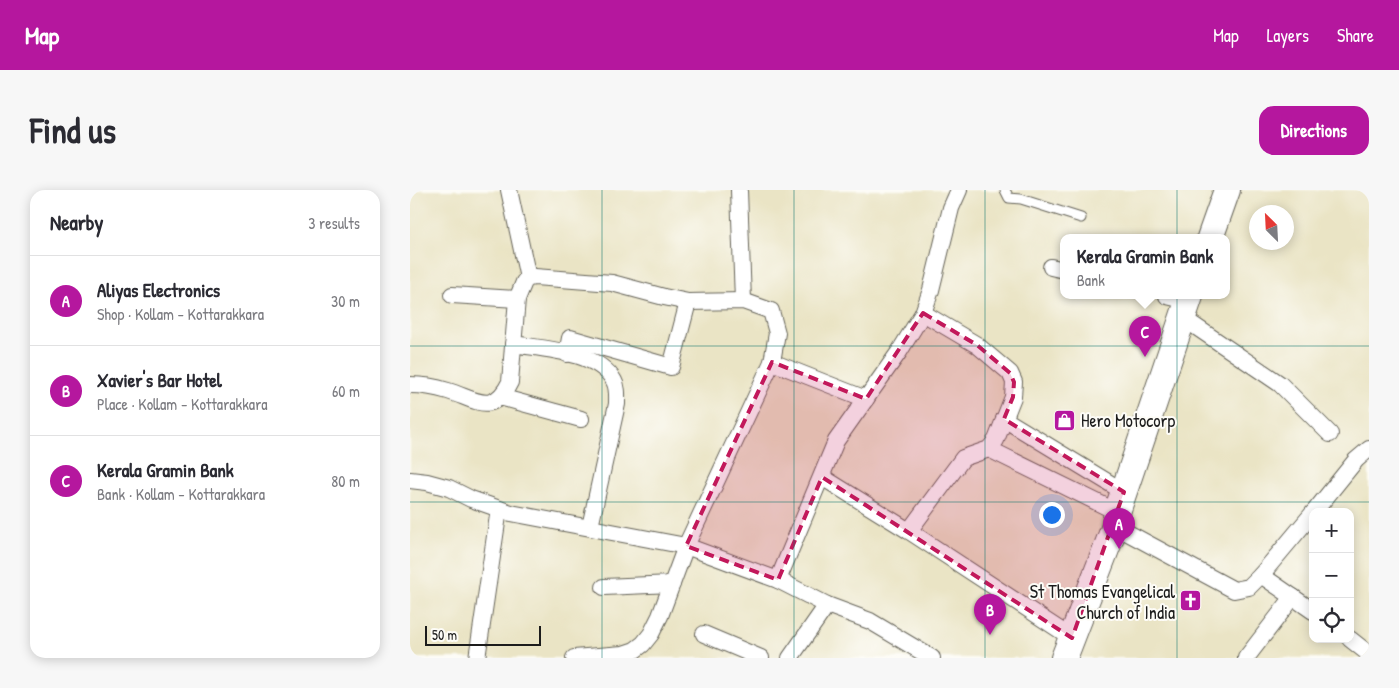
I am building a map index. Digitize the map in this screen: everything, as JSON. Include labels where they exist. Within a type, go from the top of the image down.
[{"type":"main road","points":[[1211,234],[1227,190]]},
{"type":"main road","points":[[1068,648],[1119,510],[1182,302]]},
{"type":"street","points":[[509,190],[528,278]]},
{"type":"street","points":[[739,190],[743,301]]},
{"type":"street","points":[[778,580],[836,441],[899,352],[923,313],[931,290],[951,208],[959,190]]},
{"type":"street","points":[[410,385],[429,386],[450,391],[474,402],[481,403],[488,403],[500,397],[506,391],[510,382],[516,299],[520,288],[528,278],[612,283],[688,302],[743,301],[772,311],[778,333],[772,362],[686,546],[660,616],[651,634],[635,650],[623,654],[574,658]]},
{"type":"street","points":[[452,296],[516,299]]},
{"type":"street","points":[[567,354],[570,338],[671,367],[688,302]]},
{"type":"street","points":[[1182,302],[1280,384],[1330,434]]},
{"type":"street","points":[[909,531],[963,458],[989,449],[996,440],[1013,397],[1014,382],[1010,373],[977,344],[923,313]]},
{"type":"street","points":[[513,344],[588,359],[602,368],[614,380],[617,389],[617,404],[590,527]]},
{"type":"street","points":[[772,362],[866,399]]},
{"type":"street","points":[[500,397],[581,419]]},
{"type":"street","points":[[1004,419],[1119,510],[1234,590],[1249,587],[1262,575],[1309,517]]},
{"type":"street","points":[[989,449],[1119,510]]},
{"type":"street","points":[[1316,508],[1356,460],[1369,449]]},
{"type":"street","points":[[822,477],[909,531],[1068,648]]},
{"type":"street","points":[[410,480],[449,488],[470,499],[511,513],[686,546],[778,580],[827,604],[870,621],[932,658]]},
{"type":"street","points":[[477,658],[499,509]]},
{"type":"street","points":[[1262,575],[1309,608]]},
{"type":"street","points":[[604,587],[672,584]]},
{"type":"street","points":[[1246,658],[1293,597]]},
{"type":"street","points":[[790,658],[827,604]]},
{"type":"street","points":[[704,634],[761,658]]},
{"type":"street","points":[[1354,642],[1369,654]]},
{"type":"lane","points":[[1006,190],[1009,198],[1021,199],[1080,218]]},
{"type":"highlighted area","points":[[923,313],[977,345],[1010,373],[1014,382],[1013,397],[1004,419],[1124,492],[1072,638],[822,477],[778,580],[686,546],[772,362],[866,399]]},
{"type":"place","name":"Kerala Gramin Bank","points":[[1145,357]]},
{"type":"place","name":"Hero Motocorp","points":[[1065,420]]},
{"type":"place","name":"Aliyas Electronics","points":[[1119,549]]},
{"type":"place","name":"St Thomas Evangelical Church of India","points":[[1191,601]]},
{"type":"place","name":"Xavier's Bar Hotel","points":[[990,635]]}]
